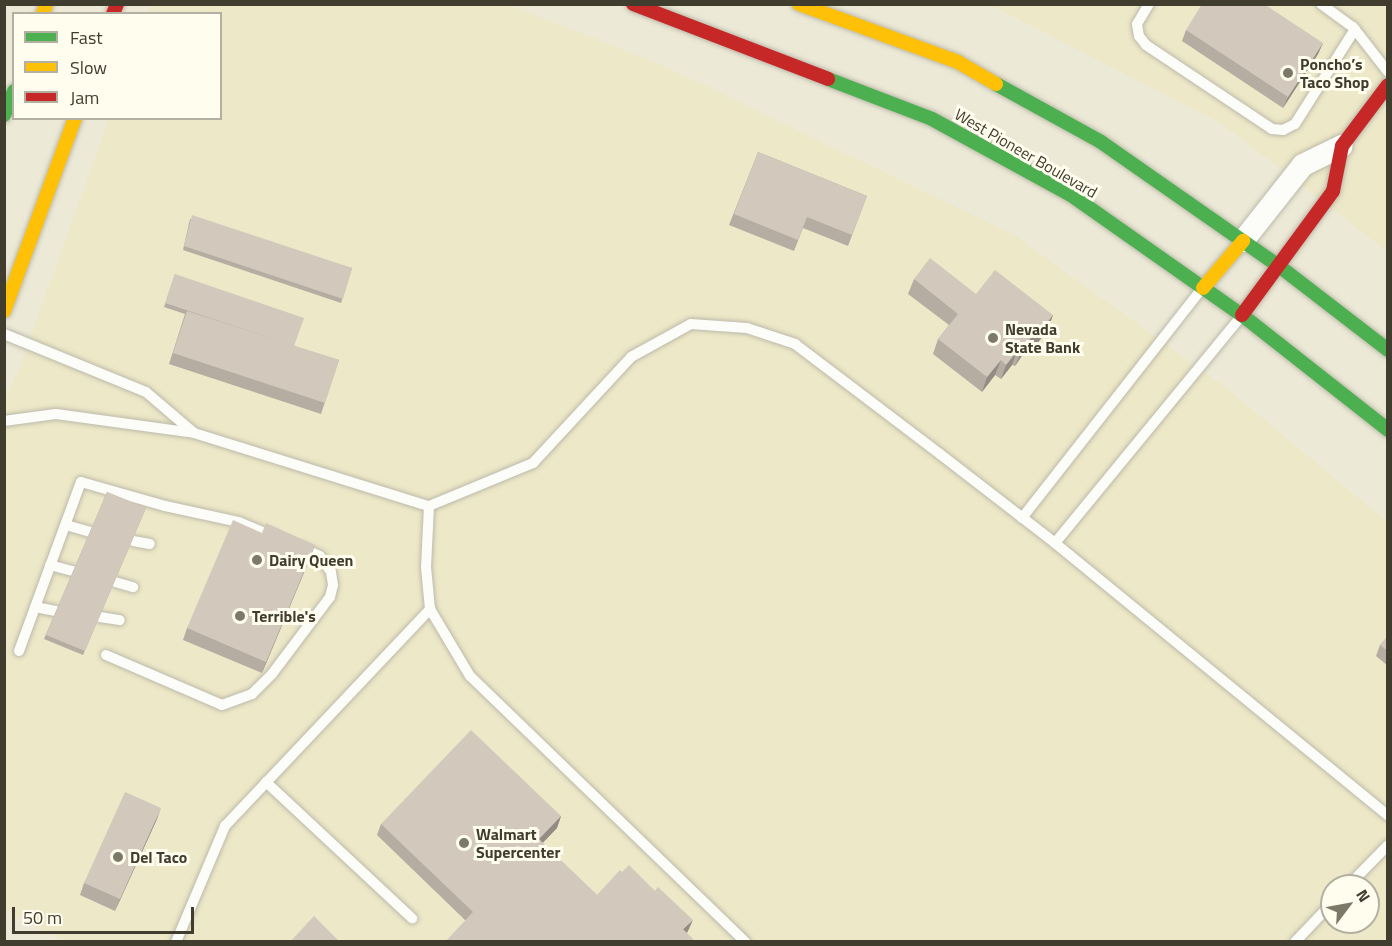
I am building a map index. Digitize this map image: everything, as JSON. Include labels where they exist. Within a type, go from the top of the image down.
[{"type":"main road","name":"West Pioneer Boulevard","points":[[633,4],[932,119],[1071,195],[1242,315],[1388,430]]},
{"type":"main road","points":[[799,4],[958,62],[1101,142],[1279,266],[1388,350]]},
{"type":"main road","points":[[1242,315],[1333,191],[1342,146],[1388,85]]},
{"type":"main road","points":[[4,115],[12,96]]},
{"type":"main road","points":[[4,311],[74,120]]},
{"type":"main road","points":[[1203,288],[1243,241]]},
{"type":"street","points":[[1243,241],[1303,165],[1342,146]]},
{"type":"lane","points":[[1149,4],[1137,24],[1139,36],[1146,45],[1272,129],[1283,130],[1295,124],[1355,29]]},
{"type":"lane","points":[[1321,4],[1355,29],[1388,72]]},
{"type":"lane","points":[[1022,518],[1203,288]]},
{"type":"lane","points":[[1055,543],[1209,359],[1242,315]]},
{"type":"lane","points":[[4,421],[56,414],[194,433],[429,506],[533,463],[631,357],[692,324],[747,328],[795,344],[1055,543],[1388,816]]},
{"type":"lane","points":[[4,334],[146,392],[194,433]]},
{"type":"lane","points":[[19,651],[81,482],[165,506],[239,522],[320,556],[331,572],[333,585],[330,597],[272,674],[252,694],[222,705],[106,655]]},
{"type":"lane","points":[[429,506],[426,567],[430,609],[470,676],[745,942]]},
{"type":"lane","points":[[66,525],[90,532]]},
{"type":"lane","points":[[133,541],[150,544]]},
{"type":"lane","points":[[50,565],[73,571]]},
{"type":"lane","points":[[115,582],[133,587]]},
{"type":"lane","points":[[35,607],[56,610]]},
{"type":"lane","points":[[176,942],[225,826],[430,609]]},
{"type":"lane","points":[[100,617],[120,620]]},
{"type":"lane","points":[[266,782],[412,918]]},
{"type":"lane","points":[[1360,874],[1388,845]]},
{"type":"lane","points":[[1295,942],[1320,916]]},
{"type":"shaded area","points":[[150,5],[509,5],[664,66],[1014,235],[1225,387],[1387,522],[1387,941],[65,942],[5,910],[5,398],[20,366],[109,120],[222,120],[222,12],[147,12]]},
{"type":"shaded area","points":[[990,5],[1387,5],[1387,251],[1221,123]]},
{"type":"building","points":[[1202,4],[1264,4],[1323,43],[1288,97],[1186,30]]},
{"type":"building","points":[[758,152],[867,196],[852,235],[807,217],[798,240],[734,214]]},
{"type":"building","points":[[192,215],[352,268],[343,299],[184,246]]},
{"type":"building","name":"Nevada State Bank","points":[[930,258],[976,294],[995,270],[1053,315],[1039,333],[1034,333],[1021,352],[1017,351],[1006,365],[1001,360],[987,377],[938,339],[958,314],[914,279]]},
{"type":"building","points":[[175,274],[304,318],[294,346],[165,303]]},
{"type":"building","points":[[187,311],[339,360],[325,403],[173,353]]},
{"type":"building","points":[[107,492],[146,508],[85,651],[46,635]]},
{"type":"building","name":"Terrible's","points":[[233,520],[262,533],[266,523],[315,545],[266,662],[187,628]]},
{"type":"building","points":[[1388,636],[1388,651],[1380,645]]},
{"type":"building","name":"Walmart Supercenter","points":[[471,730],[561,816],[539,839],[597,895],[620,870],[622,872],[629,865],[655,891],[658,887],[693,920],[683,929],[696,942],[445,942],[473,912],[381,824]]},
{"type":"building","name":"Del Taco","points":[[125,792],[161,808],[120,899],[84,883]]},
{"type":"building","points":[[314,916],[340,942],[290,942]]},
{"type":"traffic: fast","points":[[828,79],[932,119],[1071,195],[1242,315],[1388,430]]},
{"type":"traffic: fast","points":[[996,84],[1101,142],[1279,266],[1388,350]]},
{"type":"traffic: fast","points":[[4,115],[12,96]]},
{"type":"traffic: slow","points":[[44,12],[46,4]]},
{"type":"traffic: slow","points":[[799,4],[958,62],[996,84]]},
{"type":"traffic: slow","points":[[4,311],[74,120]]},
{"type":"traffic: slow","points":[[1203,288],[1243,241]]},
{"type":"traffic: jam","points":[[114,12],[117,4]]},
{"type":"traffic: jam","points":[[633,4],[828,79]]},
{"type":"traffic: jam","points":[[1242,315],[1333,191],[1342,146],[1388,85]]},
{"type":"place","name":"Poncho’s Taco Shop","points":[[1288,73]]},
{"type":"place","name":"Nevada State Bank","points":[[993,338]]},
{"type":"place","name":"Dairy Queen","points":[[257,560]]},
{"type":"place","name":"Terrible's","points":[[240,616]]},
{"type":"place","name":"Walmart Supercenter","points":[[464,843]]},
{"type":"place","name":"Del Taco","points":[[118,857]]}]
